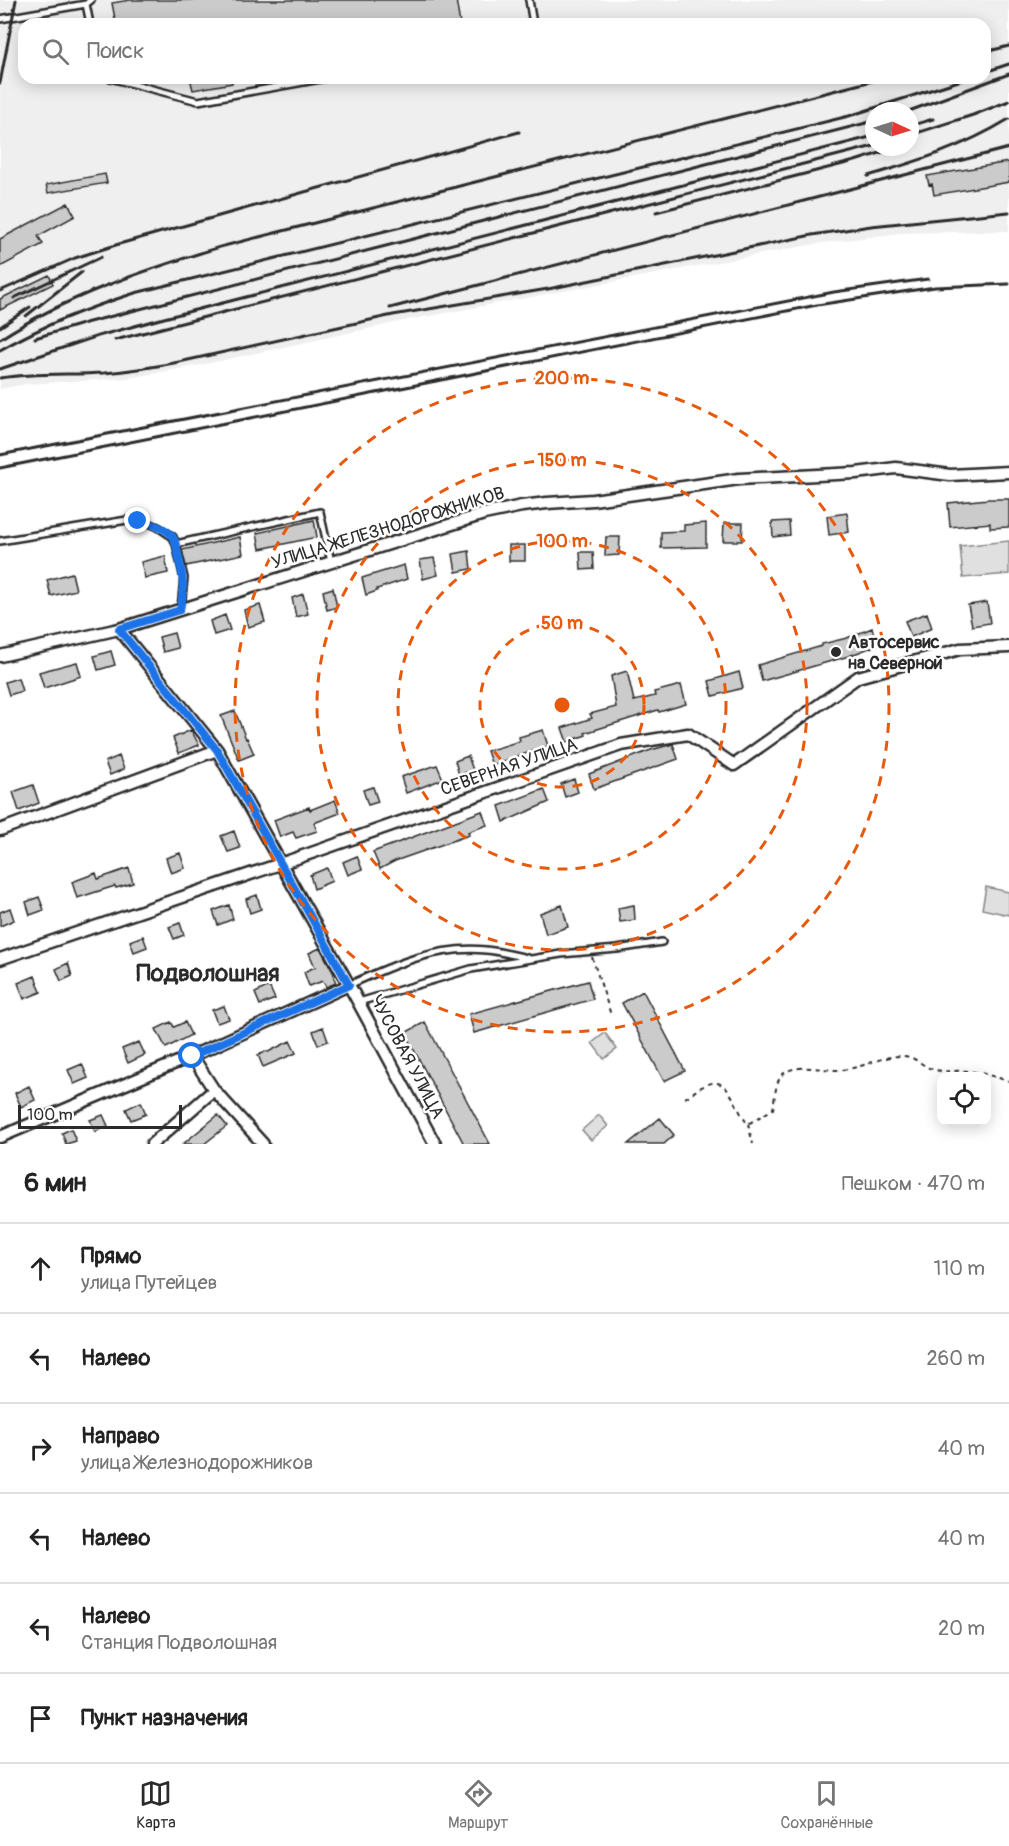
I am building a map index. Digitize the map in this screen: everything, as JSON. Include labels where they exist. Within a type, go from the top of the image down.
[{"type":"street","name":"УЛИЦА ЖЕЛЕЗНОДОРОЖНИКОВ","points":[[0,656],[119,629],[484,514],[547,502],[593,500],[680,487],[783,476],[856,473],[896,468],[950,475],[1009,472]]},
{"type":"street","name":"ЧУСОВАЯ УЛИЦА","points":[[119,629],[217,750],[435,1144]]},
{"type":"street","name":"СЕВЕРНАЯ УЛИЦА","points":[[0,959],[621,745],[688,734],[734,765],[858,677],[960,649],[1009,647]]},
{"type":"street","points":[[0,830],[217,750]]},
{"type":"street","points":[[0,1137],[192,1056],[349,985]]},
{"type":"street","points":[[192,1056],[214,1090],[262,1144]]},
{"type":"street","points":[[152,1144],[214,1090]]},
{"type":"lane","points":[[529,0],[532,18]]},
{"type":"lane","points":[[0,19],[89,2],[90,18]]},
{"type":"lane","points":[[133,84],[198,101],[293,84]]},
{"type":"lane","points":[[176,544],[320,512],[331,562]]},
{"type":"lane","points":[[0,541],[127,520],[149,523],[173,537],[176,544],[184,578],[180,610]]},
{"type":"lane","points":[[358,1002],[471,969],[662,942]]},
{"type":"lane","points":[[349,985],[391,965],[455,949],[487,950],[531,959]]},
{"type":"path","points":[[590,951],[611,1015]]},
{"type":"path","points":[[748,1124],[773,1108],[779,1079],[785,1072],[798,1067],[821,1070],[858,1068],[881,1059],[901,1055],[917,1059],[929,1068],[941,1071],[969,1071],[1009,1081]]},
{"type":"path","points":[[685,1098],[708,1083],[722,1085],[730,1091],[742,1118],[748,1124],[753,1144]]},
{"type":"shaded area","points":[[0,0],[1009,0],[1009,231],[900,233],[815,244],[408,320],[201,365],[128,378],[26,384],[0,389]]},
{"type":"shaded area","points":[[1009,541],[1009,574],[963,578],[960,546]]},
{"type":"shaded area","points":[[986,887],[1009,892],[1009,915],[982,909]]},
{"type":"shaded area","points":[[605,1033],[617,1049],[604,1059],[592,1043]]},
{"type":"shaded area","points":[[599,1115],[608,1126],[591,1140],[582,1130]]},
{"type":"building","points":[[130,0],[456,0],[459,18],[115,18],[112,3]]},
{"type":"building","points":[[192,84],[226,84],[193,90]]},
{"type":"building","points":[[1009,162],[1009,182],[934,195],[932,184],[929,185],[927,176]]},
{"type":"building","points":[[105,174],[107,183],[48,193],[46,185]]},
{"type":"building","points":[[68,203],[75,216],[38,236],[43,244],[0,267],[0,239]]},
{"type":"building","points":[[49,275],[53,284],[0,310],[0,299]]},
{"type":"building","points":[[1009,499],[1009,527],[990,528],[990,523],[950,527],[948,503]]},
{"type":"building","points":[[847,513],[849,532],[829,535],[827,516]]},
{"type":"building","points":[[314,520],[317,537],[260,549],[257,533]]},
{"type":"building","points":[[789,521],[790,535],[773,537],[772,522]]},
{"type":"building","points":[[706,523],[706,547],[661,548],[661,532],[684,531],[684,525]]},
{"type":"building","points":[[724,523],[743,523],[742,541],[723,541]]},
{"type":"building","points":[[240,537],[243,554],[186,566],[182,550]]},
{"type":"building","points":[[606,537],[620,537],[619,555],[605,556]]},
{"type":"building","points":[[509,545],[525,545],[525,561],[509,561]]},
{"type":"building","points":[[469,551],[471,569],[456,572],[453,554]]},
{"type":"building","points":[[580,552],[593,552],[594,569],[581,570]]},
{"type":"building","points":[[165,556],[168,573],[145,578],[141,562]]},
{"type":"building","points":[[434,558],[438,575],[423,579],[420,560]]},
{"type":"building","points":[[404,565],[407,579],[366,595],[362,578]]},
{"type":"building","points":[[72,573],[76,590],[51,596],[47,580]]},
{"type":"building","points":[[333,588],[337,607],[327,610],[323,591]]},
{"type":"building","points":[[303,594],[308,614],[296,617],[292,598]]},
{"type":"building","points":[[987,602],[990,623],[972,626],[968,605]]},
{"type":"building","points":[[260,605],[265,622],[248,627],[244,610]]},
{"type":"building","points":[[927,613],[932,628],[911,637],[905,621]]},
{"type":"building","points":[[225,615],[230,630],[214,635],[210,621]]},
{"type":"building","points":[[872,628],[877,645],[849,656],[762,681],[758,665]]},
{"type":"building","points":[[174,633],[178,648],[163,652],[159,637]]},
{"type":"building","points":[[111,651],[115,665],[98,670],[94,656]]},
{"type":"building","points":[[77,662],[81,676],[44,688],[39,672]]},
{"type":"building","points":[[627,671],[634,701],[655,696],[654,692],[681,685],[686,704],[659,712],[658,710],[585,733],[586,735],[567,742],[562,728],[592,718],[590,714],[616,707],[611,676]]},
{"type":"building","points":[[739,672],[743,688],[713,696],[709,681]]},
{"type":"building","points":[[18,678],[22,691],[9,695],[5,682]]},
{"type":"building","points":[[235,711],[254,754],[239,760],[221,716]]},
{"type":"building","points":[[191,730],[199,745],[179,753],[173,738]]},
{"type":"building","points":[[543,730],[548,746],[492,765],[487,751],[520,741],[519,737]]},
{"type":"building","points":[[673,744],[678,759],[594,789],[589,774]]},
{"type":"building","points":[[119,756],[124,769],[110,775],[105,762]]},
{"type":"building","points":[[468,756],[473,770],[459,775],[455,761]]},
{"type":"building","points":[[437,765],[443,779],[406,793],[401,777]]},
{"type":"building","points":[[574,779],[578,792],[565,797],[561,784]]},
{"type":"building","points":[[33,785],[39,803],[19,811],[13,792]]},
{"type":"building","points":[[373,787],[378,802],[368,805],[363,790]]},
{"type":"building","points":[[544,789],[549,802],[504,822],[499,806]]},
{"type":"building","points":[[335,800],[340,813],[314,823],[317,831],[296,838],[293,832],[280,837],[274,820]]},
{"type":"building","points":[[482,811],[487,825],[468,832],[469,835],[395,861],[380,869],[373,852]]},
{"type":"building","points":[[234,831],[240,848],[228,852],[221,836]]},
{"type":"building","points":[[180,853],[185,868],[171,873],[166,858]]},
{"type":"building","points":[[357,856],[362,869],[348,875],[343,862]]},
{"type":"building","points":[[129,868],[133,883],[77,898],[72,882],[96,873],[98,879]]},
{"type":"building","points":[[327,868],[332,881],[314,889],[310,875]]},
{"type":"building","points":[[257,895],[261,909],[250,913],[246,899]]},
{"type":"building","points":[[39,897],[44,910],[30,915],[26,902]]},
{"type":"building","points":[[229,905],[233,919],[218,925],[213,911]]},
{"type":"building","points":[[562,905],[568,927],[546,934],[540,913]]},
{"type":"building","points":[[634,905],[635,920],[620,922],[618,908]]},
{"type":"building","points":[[10,908],[14,920],[0,926],[0,912]]},
{"type":"building","points":[[180,923],[184,935],[174,939],[169,927]]},
{"type":"building","points":[[143,936],[147,947],[134,952],[130,941]]},
{"type":"building","points":[[320,948],[334,974],[336,983],[326,987],[323,981],[309,986],[304,972],[315,967],[309,953]]},
{"type":"building","points":[[68,963],[72,976],[61,981],[56,969]]},
{"type":"building","points":[[35,976],[41,992],[24,999],[18,983]]},
{"type":"building","points":[[588,981],[593,999],[474,1033],[469,1014]]},
{"type":"building","points":[[269,986],[275,999],[260,1005],[255,993]]},
{"type":"building","points":[[643,991],[685,1071],[664,1081],[622,1003]]},
{"type":"building","points":[[224,1006],[229,1019],[217,1023],[212,1010]]},
{"type":"building","points":[[171,1022],[174,1027],[185,1022],[191,1035],[166,1048],[156,1029]]},
{"type":"building","points":[[425,1022],[490,1144],[464,1144],[405,1033]]},
{"type":"building","points":[[323,1027],[328,1041],[318,1045],[313,1031]]},
{"type":"building","points":[[290,1041],[296,1053],[263,1067],[258,1055]]},
{"type":"building","points":[[139,1042],[145,1055],[128,1063],[122,1049]]},
{"type":"building","points":[[82,1064],[88,1078],[74,1084],[68,1070]]},
{"type":"building","points":[[29,1086],[35,1100],[21,1107],[15,1093]]},
{"type":"building","points":[[141,1102],[146,1114],[131,1120],[126,1109]]},
{"type":"building","points":[[103,1115],[108,1126],[95,1132],[90,1120]]},
{"type":"building","points":[[218,1115],[227,1126],[204,1144],[183,1144]]},
{"type":"building","points":[[660,1118],[674,1135],[664,1144],[628,1144]]},
{"type":"building","points":[[71,1129],[76,1141],[66,1144],[62,1133]]},
{"type":"railway","points":[[0,83],[16,0]]},
{"type":"railway","points":[[991,50],[1009,46]]},
{"type":"railway","points":[[991,70],[1009,64]]},
{"type":"railway","points":[[991,81],[1009,74]]},
{"type":"railway","points":[[0,339],[79,297],[163,265],[220,247],[860,84]]},
{"type":"railway","points":[[0,350],[66,318],[135,293],[849,116],[949,84]]},
{"type":"railway","points":[[919,107],[982,84]]},
{"type":"railway","points":[[919,132],[1009,101]]},
{"type":"railway","points":[[919,123],[933,119]]},
{"type":"railway","points":[[868,176],[905,165],[975,138],[1009,119]]},
{"type":"railway","points":[[35,338],[89,322],[865,123]]},
{"type":"railway","points":[[0,291],[75,258],[119,244],[519,132]]},
{"type":"railway","points":[[0,369],[98,336],[164,318],[865,138]]},
{"type":"railway","points":[[115,340],[865,148]]},
{"type":"railway","points":[[390,308],[1009,148]]},
{"type":"railway","points":[[656,212],[871,156]]},
{"type":"railway","points":[[0,378],[104,373],[151,367],[393,315],[548,289],[812,235],[871,226],[1009,212]]},
{"type":"railway","points":[[14,298],[101,257]]},
{"type":"railway","points":[[26,316],[82,272]]},
{"type":"railway","points":[[0,455],[834,292],[928,279]]},
{"type":"railway","points":[[0,468],[817,305],[935,287],[1009,284]]},
{"type":"railway","points":[[0,327],[30,307]]},
{"type":"place","name":"Автосервис на Северной","points":[[836,652]]},
{"type":"district","name":"Подволошная","points":[[208,973]]},
{"type":"route","points":[[138,521],[149,523],[173,537],[184,578],[182,602],[180,610],[119,629],[217,750],[349,985],[192,1056]]}]
